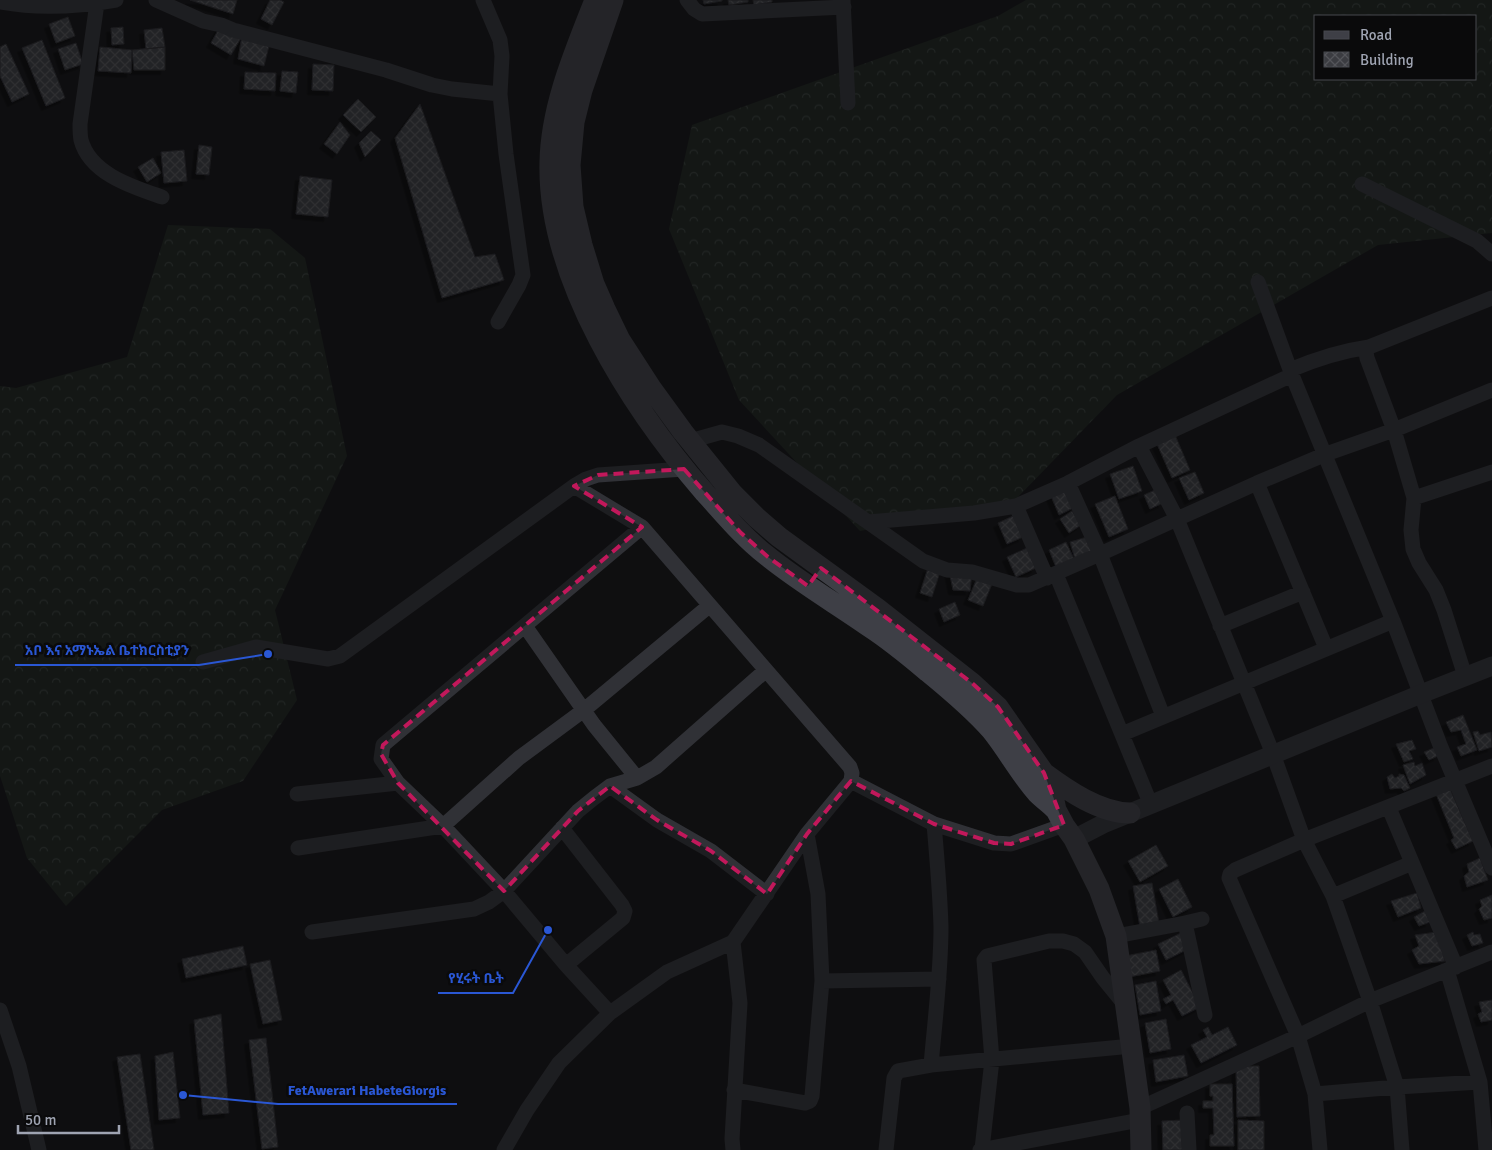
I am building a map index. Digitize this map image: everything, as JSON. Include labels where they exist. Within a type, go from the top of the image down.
[{"type":"main road","points":[[595,0],[569,72],[553,132],[550,190],[557,226],[585,288],[600,341],[621,380],[684,469],[741,534],[768,557],[808,586],[874,630],[929,672],[976,713],[994,734],[1038,794],[1065,824]]},
{"type":"main road","points":[[612,0],[582,90],[574,122],[570,165],[573,206],[582,245],[585,288],[651,388],[687,437],[733,494],[756,518],[779,537],[878,609],[972,682],[998,707],[1044,773],[1065,824],[1099,889],[1116,936],[1140,1114],[1141,1150]]},
{"type":"main road","points":[[808,586],[820,568]]},
{"type":"main road","points":[[1044,773],[1070,792],[1116,813],[1130,813]]},
{"type":"street","points":[[156,0],[203,21],[221,24],[233,30],[386,70],[432,85],[500,94]]},
{"type":"street","points":[[687,0],[694,9],[702,14],[844,3],[848,103]]},
{"type":"street","points":[[10,2],[40,7],[108,1],[80,124],[81,140],[86,152],[100,168],[118,181],[162,198]]},
{"type":"street","points":[[487,3],[500,40],[500,94],[506,154],[523,275],[498,322]]},
{"type":"street","points":[[1362,184],[1477,241],[1492,254]]},
{"type":"street","points":[[1258,282],[1291,372],[1326,454],[1440,745],[1492,868]]},
{"type":"street","points":[[868,522],[974,513],[1016,506],[1068,483],[1139,446],[1324,357],[1347,350],[1369,347],[1492,298]]},
{"type":"street","points":[[1369,347],[1366,352],[1367,358],[1394,430],[1414,498],[1410,530],[1413,548],[1436,590],[1466,676]]},
{"type":"street","points":[[687,437],[722,432],[738,436],[759,445],[923,561],[947,570],[972,572],[1017,585],[1029,585],[1257,483],[1326,454],[1394,430],[1492,390]]},
{"type":"street","points":[[1139,446],[1177,520],[1273,754],[1304,840],[1333,896],[1370,1001],[1397,1087],[1402,1150]]},
{"type":"street","points":[[203,662],[256,647],[328,659],[340,656],[586,479],[598,475],[684,469]]},
{"type":"street","points":[[1414,498],[1492,472]]},
{"type":"street","points":[[1068,483],[1100,554],[1163,716]]},
{"type":"street","points":[[1257,483],[1326,648]]},
{"type":"street","points":[[504,1150],[527,1110],[559,1063],[610,1013],[667,972],[733,942],[807,834],[851,781],[852,773],[850,768],[642,528],[574,486]]},
{"type":"street","points":[[1016,506],[1052,576],[1122,734],[1151,805]]},
{"type":"street","points":[[610,1013],[566,965],[504,891],[443,826],[398,783],[381,759],[383,745],[642,528]]},
{"type":"street","points":[[1220,626],[1302,592]]},
{"type":"street","points":[[298,848],[443,826],[520,758],[584,710],[709,606]]},
{"type":"street","points":[[1122,734],[1392,620]]},
{"type":"street","points":[[525,626],[594,725],[638,778]]},
{"type":"street","points":[[851,781],[934,824],[994,843],[1011,844],[1065,824],[1130,813],[1492,666]]},
{"type":"street","points":[[312,932],[474,909],[488,902],[504,891],[578,811],[610,786],[638,778],[656,767],[765,671]]},
{"type":"street","points":[[1320,1150],[1315,1094],[1298,1036],[1229,878],[1230,874],[1235,870],[1304,840],[1492,766]]},
{"type":"street","points":[[297,794],[398,783]]},
{"type":"street","points":[[610,786],[657,820],[711,851],[767,894]]},
{"type":"street","points":[[1389,808],[1412,863],[1451,968],[1480,1082],[1486,1150]]},
{"type":"street","points":[[931,1065],[939,979],[941,929],[934,824]]},
{"type":"street","points":[[562,828],[625,911],[623,918],[566,965]]},
{"type":"street","points":[[734,1090],[806,1104],[812,1096],[822,982],[818,894],[807,834]]},
{"type":"street","points":[[1333,896],[1412,863]]},
{"type":"street","points":[[1116,936],[1202,919]]},
{"type":"street","points":[[1185,923],[1204,1015]]},
{"type":"street","points":[[1127,1007],[1102,978],[1085,952],[1074,944],[1063,941],[1048,941],[987,956],[984,960],[992,1060],[981,1150],[1140,1114],[1370,1001],[1492,952]]},
{"type":"street","points":[[733,942],[740,1003],[734,1090],[732,1139],[734,1150]]},
{"type":"street","points":[[822,982],[939,979]]},
{"type":"street","points":[[0,1010],[19,1066],[39,1150]]},
{"type":"street","points":[[886,1150],[895,1074],[898,1071],[931,1065],[1132,1046]]},
{"type":"street","points":[[1315,1094],[1480,1082]]},
{"type":"street","points":[[1187,1113],[1189,1150]]},
{"type":"highlighted area","points":[[684,469],[741,533],[768,557],[808,586],[821,568],[972,683],[998,707],[1044,773],[1064,825],[1011,844],[994,843],[934,824],[851,781],[807,834],[767,894],[711,851],[657,820],[610,786],[578,811],[504,891],[398,783],[381,754],[383,745],[642,527],[574,486],[598,475]]},
{"type":"green space","points":[[1026,0],[1492,0],[1492,233],[1378,245],[1117,395],[1015,500],[860,531],[739,400],[669,229],[692,125],[998,16]]},
{"type":"green space","points":[[168,225],[270,229],[305,258],[347,456],[275,610],[297,700],[243,781],[162,810],[66,906],[27,858],[0,776],[0,386],[16,388],[127,357]]},
{"type":"building","points":[[190,0],[237,0],[233,14]]},
{"type":"building","points":[[270,0],[284,2],[272,25],[261,19]]},
{"type":"building","points":[[703,0],[722,0],[722,1],[704,4]]},
{"type":"building","points":[[728,0],[748,0],[748,2],[729,5]]},
{"type":"building","points":[[753,0],[772,0],[772,2],[754,5]]},
{"type":"building","points":[[68,17],[75,36],[56,43],[49,24]]},
{"type":"building","points":[[221,25],[242,36],[231,55],[211,43]]},
{"type":"building","points":[[123,27],[124,44],[112,45],[111,28]]},
{"type":"building","points":[[162,28],[165,47],[146,49],[144,30]]},
{"type":"building","points":[[242,36],[270,42],[264,66],[238,59]]},
{"type":"building","points":[[42,40],[65,98],[46,106],[22,48]]},
{"type":"building","points":[[76,43],[83,64],[65,70],[58,49]]},
{"type":"building","points":[[6,44],[29,94],[12,102],[0,76],[0,47]]},
{"type":"building","points":[[100,47],[132,50],[131,73],[98,71]]},
{"type":"building","points":[[165,47],[165,70],[134,70],[132,50]]},
{"type":"building","points":[[313,64],[334,65],[333,91],[312,90]]},
{"type":"building","points":[[282,71],[298,72],[296,93],[280,91]]},
{"type":"building","points":[[245,72],[276,73],[275,91],[244,89]]},
{"type":"building","points":[[358,99],[376,117],[361,132],[343,115]]},
{"type":"building","points":[[420,104],[475,257],[495,254],[504,280],[442,298],[395,138]]},
{"type":"building","points":[[340,122],[350,135],[337,154],[324,144]]},
{"type":"building","points":[[371,131],[381,140],[365,157],[359,143]]},
{"type":"building","points":[[199,145],[212,147],[209,175],[196,174]]},
{"type":"building","points":[[184,150],[187,181],[164,183],[161,152]]},
{"type":"building","points":[[153,158],[161,173],[147,182],[138,167]]},
{"type":"building","points":[[300,176],[332,180],[328,217],[296,214]]},
{"type":"building","points":[[1175,435],[1190,470],[1172,478],[1157,444]]},
{"type":"building","points":[[1133,466],[1142,491],[1119,499],[1110,474]]},
{"type":"building","points":[[1195,472],[1204,493],[1189,500],[1179,478]]},
{"type":"building","points":[[1067,489],[1075,507],[1059,515],[1051,496]]},
{"type":"building","points":[[1157,489],[1163,503],[1150,509],[1144,495]]},
{"type":"building","points":[[1115,496],[1128,529],[1109,537],[1095,504]]},
{"type":"building","points":[[1072,511],[1081,525],[1069,533],[1060,519]]},
{"type":"building","points":[[1013,516],[1023,537],[1007,544],[998,523]]},
{"type":"building","points":[[1087,537],[1093,553],[1075,559],[1070,542]]},
{"type":"building","points":[[1066,542],[1074,559],[1056,567],[1049,550]]},
{"type":"building","points":[[1027,548],[1036,568],[1016,577],[1007,557]]},
{"type":"building","points":[[928,568],[940,572],[932,597],[920,593]]},
{"type":"building","points":[[949,570],[972,572],[970,591],[953,590]]},
{"type":"building","points":[[977,578],[992,584],[983,606],[968,600]]},
{"type":"building","points":[[955,602],[960,615],[944,622],[939,609]]},
{"type":"building","points":[[1463,715],[1477,750],[1461,756],[1457,747],[1466,744],[1461,730],[1451,732],[1446,722]]},
{"type":"building","points":[[1478,731],[1480,735],[1491,732],[1492,747],[1479,751],[1473,732]]},
{"type":"building","points":[[1412,740],[1416,749],[1409,751],[1413,759],[1404,762],[1396,744]]},
{"type":"building","points":[[1434,748],[1438,756],[1429,760],[1424,752]]},
{"type":"building","points":[[1414,762],[1415,766],[1422,763],[1426,775],[1410,784],[1403,765]]},
{"type":"building","points":[[1392,774],[1395,778],[1399,774],[1404,775],[1410,788],[1404,791],[1401,788],[1390,789],[1387,777]]},
{"type":"building","points":[[1450,789],[1473,841],[1456,849],[1451,840],[1454,838],[1436,794]]},
{"type":"building","points":[[1156,845],[1168,866],[1140,882],[1128,861]]},
{"type":"building","points":[[1480,858],[1488,880],[1467,887],[1464,876],[1469,872],[1467,864]]},
{"type":"building","points":[[1178,879],[1192,907],[1173,917],[1159,889]]},
{"type":"building","points":[[1152,883],[1159,923],[1140,927],[1133,886]]},
{"type":"building","points":[[1417,893],[1421,908],[1398,917],[1391,901]]},
{"type":"building","points":[[1492,895],[1492,918],[1484,920],[1479,909],[1482,906],[1480,900]]},
{"type":"building","points":[[1425,911],[1430,922],[1419,926],[1414,917]]},
{"type":"building","points":[[1437,932],[1445,961],[1419,964],[1412,950],[1419,946],[1415,935]]},
{"type":"building","points":[[1473,932],[1474,935],[1480,934],[1483,943],[1472,946],[1467,935]]},
{"type":"building","points":[[1181,933],[1188,949],[1166,960],[1158,944]]},
{"type":"building","points":[[243,946],[247,965],[186,978],[182,959]]},
{"type":"building","points":[[1156,950],[1160,971],[1129,977],[1125,956]]},
{"type":"building","points":[[270,960],[282,1020],[263,1024],[250,964]]},
{"type":"building","points":[[1181,970],[1200,1007],[1182,1016],[1173,1000],[1166,1004],[1163,999],[1171,995],[1163,980]]},
{"type":"building","points":[[1156,981],[1161,1011],[1140,1015],[1135,985]]},
{"type":"building","points":[[1492,1000],[1492,1020],[1481,1022],[1478,1014],[1482,1012],[1479,1002]]},
{"type":"building","points":[[221,1014],[229,1113],[203,1115],[194,1020]]},
{"type":"building","points":[[1166,1019],[1171,1049],[1150,1053],[1145,1023]]},
{"type":"building","points":[[1208,1027],[1212,1035],[1228,1027],[1237,1045],[1201,1063],[1191,1045],[1207,1037],[1203,1030]]},
{"type":"building","points":[[266,1038],[278,1147],[262,1149],[249,1040]]},
{"type":"building","points":[[173,1052],[180,1118],[159,1120],[155,1056]]},
{"type":"building","points":[[140,1054],[154,1150],[131,1150],[117,1057]]},
{"type":"building","points":[[1184,1055],[1188,1076],[1156,1082],[1153,1060]]},
{"type":"building","points":[[1236,1066],[1259,1066],[1260,1116],[1237,1117]]},
{"type":"building","points":[[1210,1084],[1232,1084],[1234,1146],[1210,1146],[1210,1135],[1214,1135],[1213,1108],[1203,1108],[1203,1101],[1213,1101],[1213,1096],[1210,1096]]},
{"type":"building","points":[[1184,1120],[1184,1150],[1163,1150],[1162,1121]]},
{"type":"building","points":[[1238,1120],[1264,1121],[1264,1150],[1238,1150]]},
{"type":"place","name":"አቦ እና አማኑኤል ቤተክርስቲያን","points":[[268,654]]},
{"type":"place","name":"የሂሩት ቤት","points":[[548,930]]},
{"type":"place","name":"FetAwerari HabeteGiorgis","points":[[183,1095]]}]
